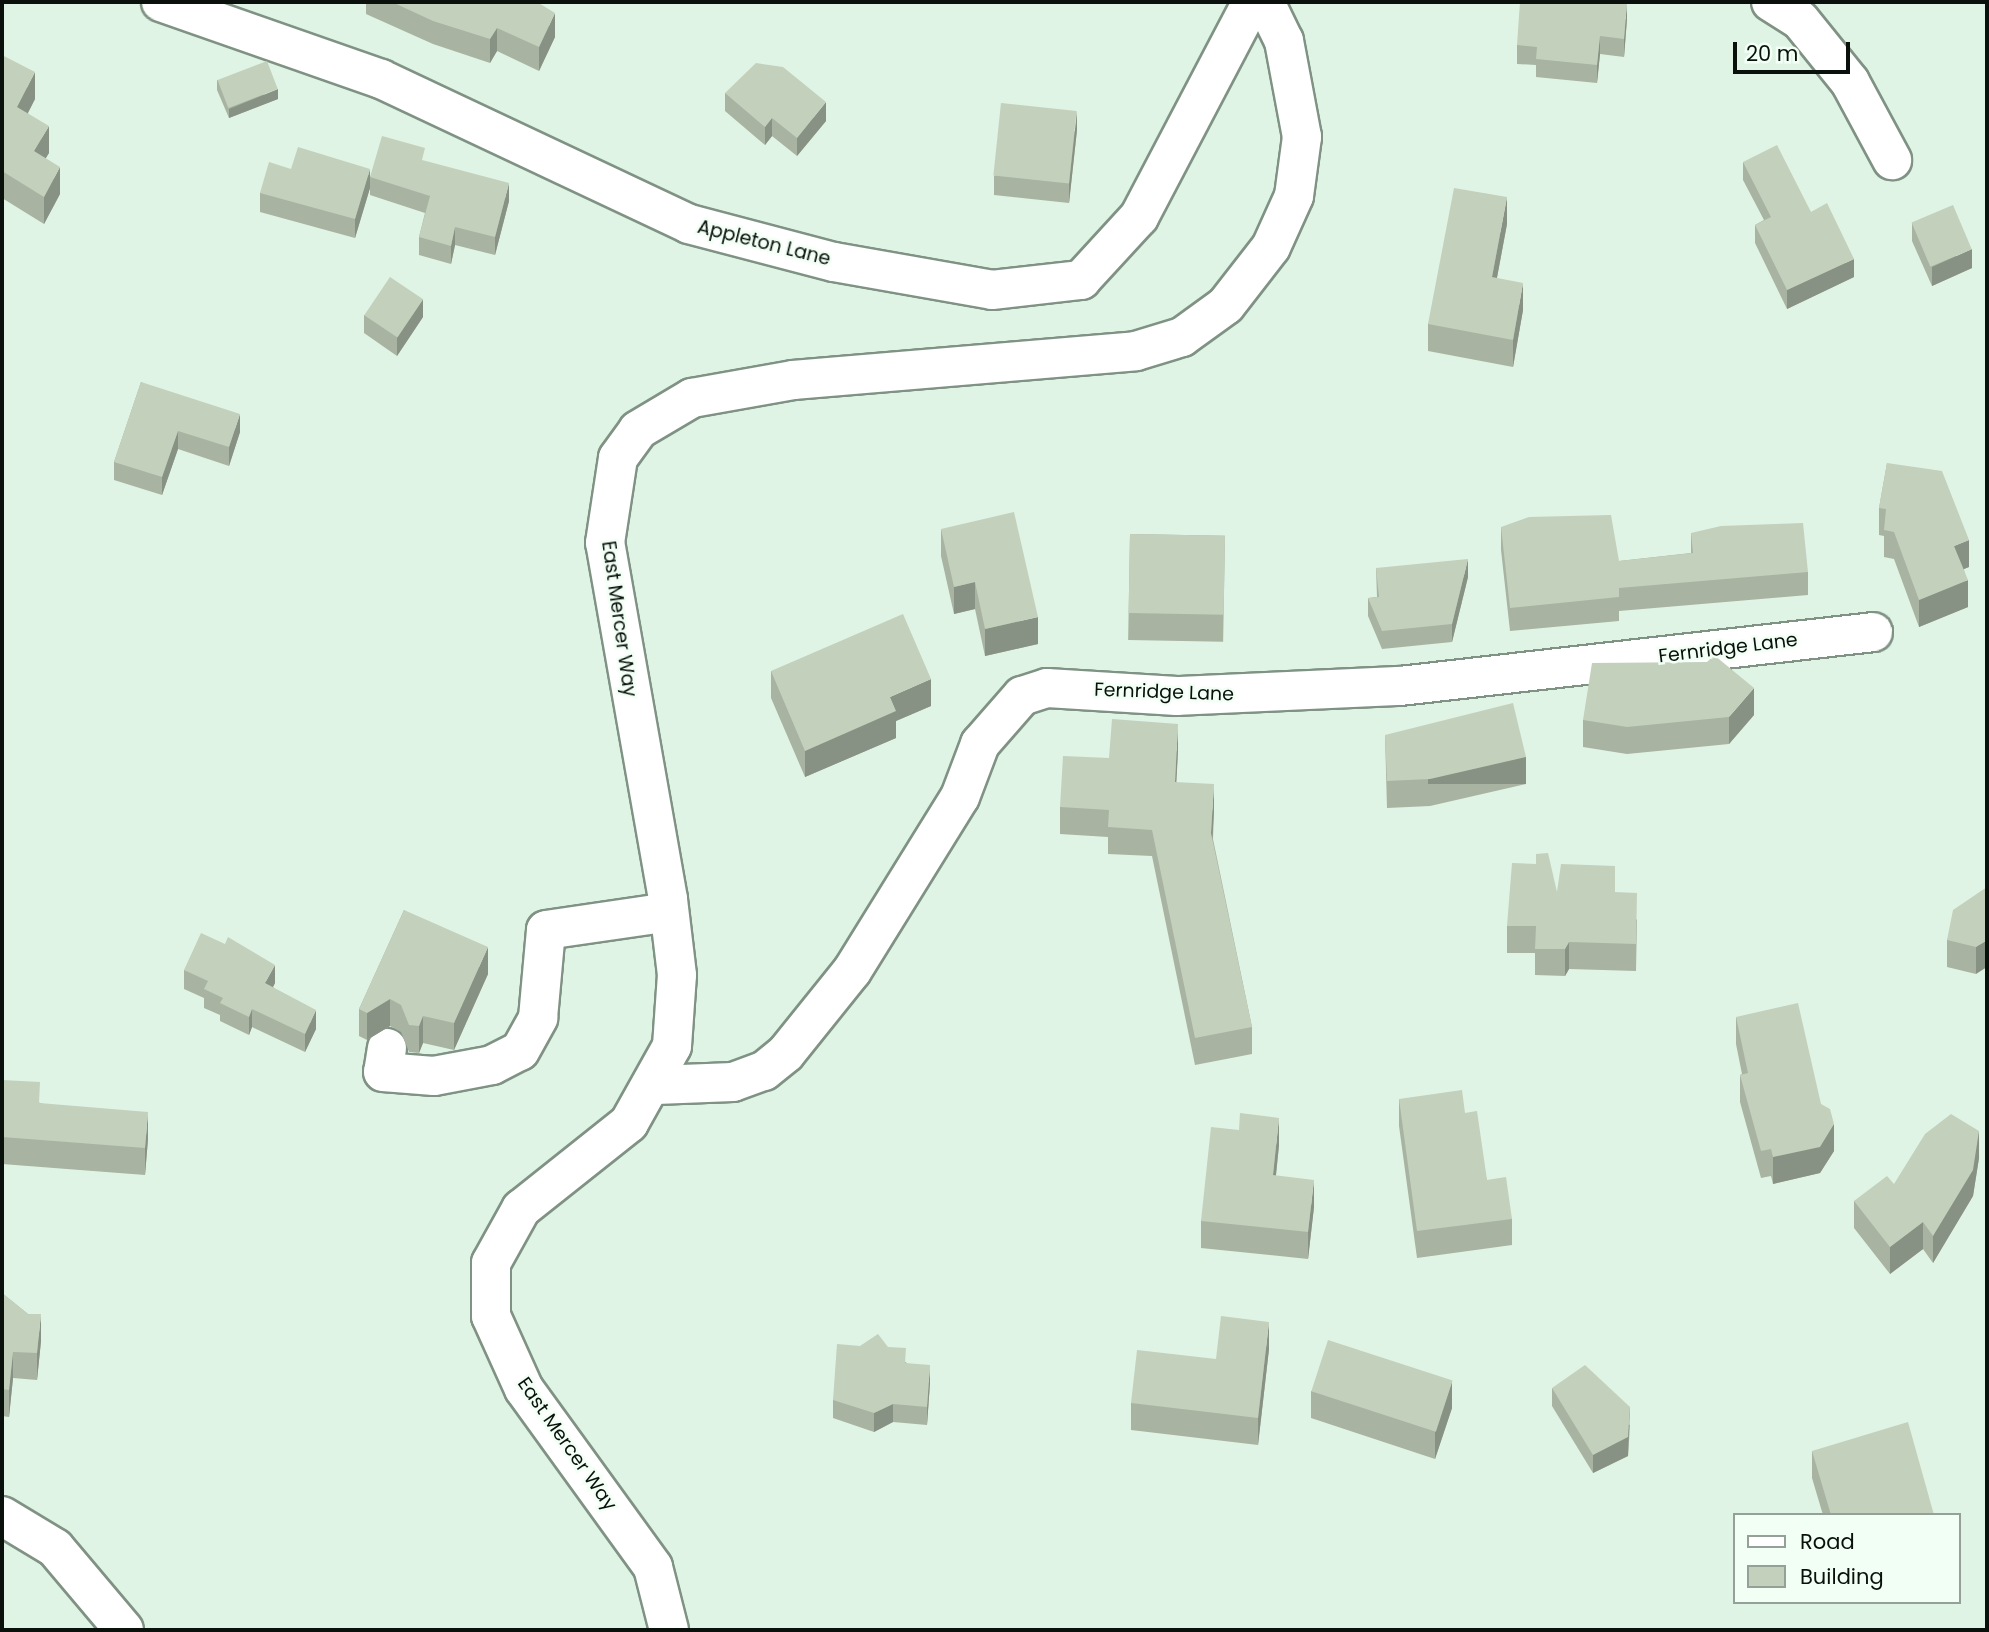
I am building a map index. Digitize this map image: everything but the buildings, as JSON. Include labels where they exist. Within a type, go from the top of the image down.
[{"type":"street","name":"Appleton Lane","points":[[161,2],[380,79],[689,224],[834,261],[992,290],[1081,280],[1139,217],[1252,2]]},
{"type":"street","name":"East Mercer Way","points":[[669,1630],[653,1567],[524,1390],[491,1316],[491,1263],[521,1209],[629,1123],[656,1085],[672,1046],[677,975],[669,912],[605,543],[618,458],[638,430],[692,398],[793,380],[1136,351],[1182,337],[1227,304],[1271,247],[1294,196],[1301,137],[1284,41],[1265,2]]},
{"type":"street","points":[[1770,2],[1800,20],[1850,82],[1892,160]]},
{"type":"street","name":"Fernridge Lane","points":[[656,1085],[733,1082],[764,1071],[786,1053],[852,971],[960,797],[980,744],[1022,696],[1047,688],[1177,696],[1400,686],[1873,632]]},
{"type":"street","points":[[387,1048],[383,1072],[433,1076],[492,1065],[520,1051],[538,1018],[546,930],[669,912]]},
{"type":"street","points":[[2,1516],[55,1548],[124,1630]]}]
